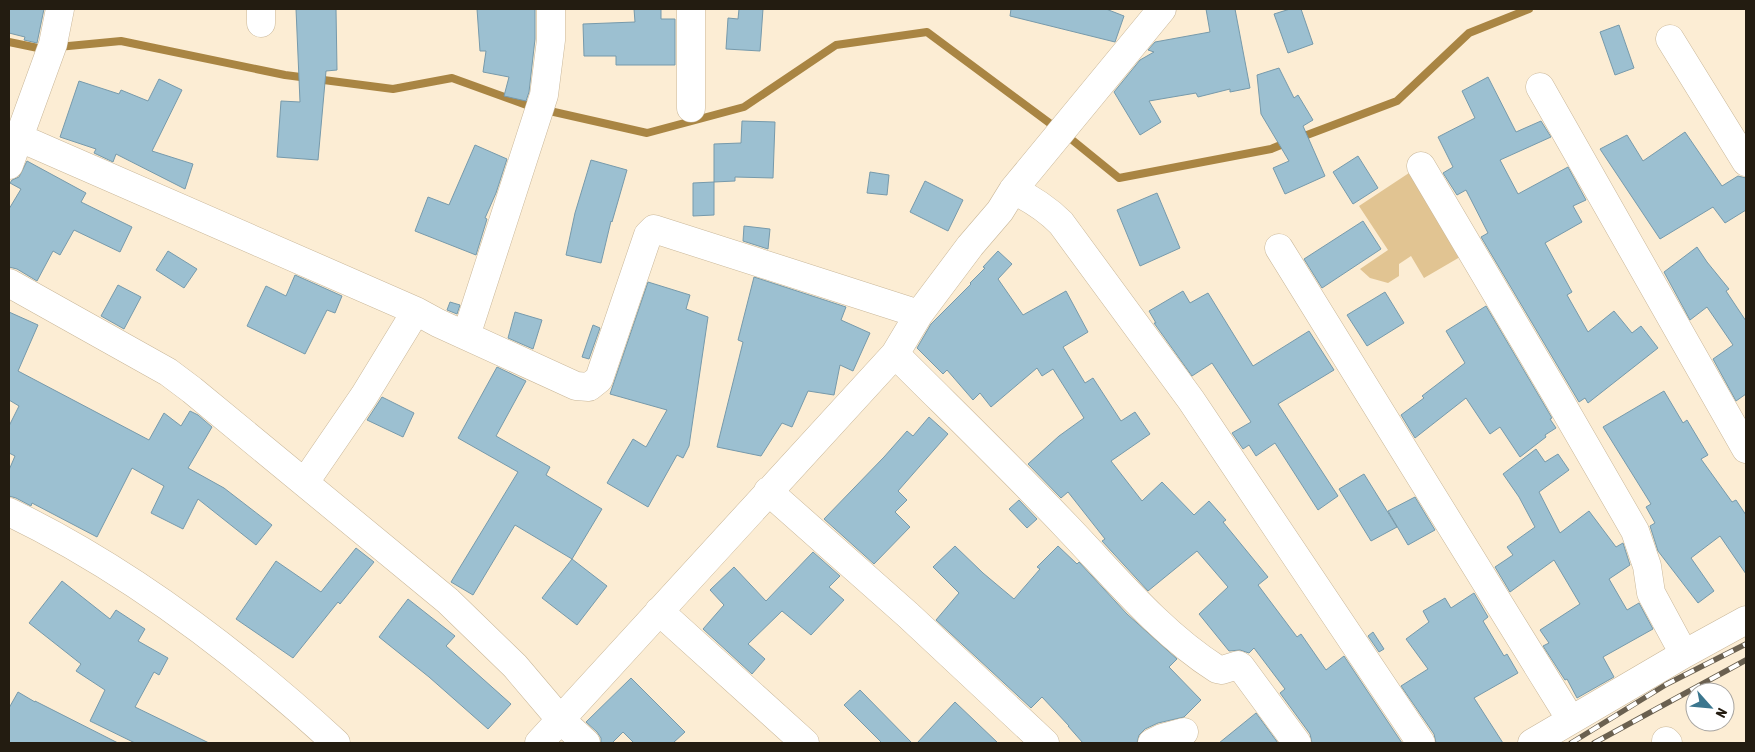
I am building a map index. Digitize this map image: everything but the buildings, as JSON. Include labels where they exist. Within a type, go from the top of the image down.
[{"type":"street","points":[[9,165],[53,44],[60,9]]},
{"type":"street","points":[[466,336],[544,95],[551,40],[551,9]]},
{"type":"street","points":[[691,9],[691,108]]},
{"type":"street","points":[[539,743],[894,354],[919,314],[970,246],[1000,211],[1013,190],[1162,9]]},
{"type":"street","points":[[1670,39],[1746,162]]},
{"type":"street","points":[[1540,87],[1746,449]]},
{"type":"street","points":[[20,138],[416,311],[576,386],[588,386],[599,379],[648,235],[654,229],[919,314]]},
{"type":"street","points":[[1421,166],[1634,531],[1647,566],[1650,593],[1684,654]]},
{"type":"street","points":[[1013,190],[1034,200],[1049,211],[1073,239],[1191,400],[1421,743]]},
{"type":"street","points":[[1279,248],[1571,720]]},
{"type":"street","points":[[9,283],[168,372],[305,482],[448,601],[515,666],[560,720],[586,743]]},
{"type":"street","points":[[305,482],[364,396],[416,311]]},
{"type":"street","points":[[894,354],[1017,474],[1158,622],[1187,649],[1217,669],[1222,670],[1238,665],[1241,667],[1297,743]]},
{"type":"street","points":[[768,491],[915,622],[1046,743]]},
{"type":"street","points":[[9,512],[55,534],[144,590],[219,644],[298,708],[336,743]]},
{"type":"street","points":[[659,611],[794,740]]},
{"type":"street","points":[[1532,743],[1746,620]]},
{"type":"street","points":[[1152,743],[1184,732]]},
{"type":"shaded area","points":[[1409,173],[1460,257],[1424,278],[1411,256],[1399,264],[1399,276],[1388,283],[1370,278],[1360,269],[1388,250],[1359,206]]},
{"type":"waterway","points":[[1299,138],[1397,101],[1469,33],[1529,9]]},
{"type":"waterway","points":[[58,47],[121,41],[285,75],[393,89],[452,78],[532,107],[647,133],[744,107],[836,45],[927,32],[1071,139],[1119,178],[1271,149],[1288,142]]},
{"type":"waterway","points":[[9,42],[46,48]]},
{"type":"railway","points":[[1571,743],[1667,684],[1746,644]]},
{"type":"railway","points":[[1594,743],[1746,660]]}]
